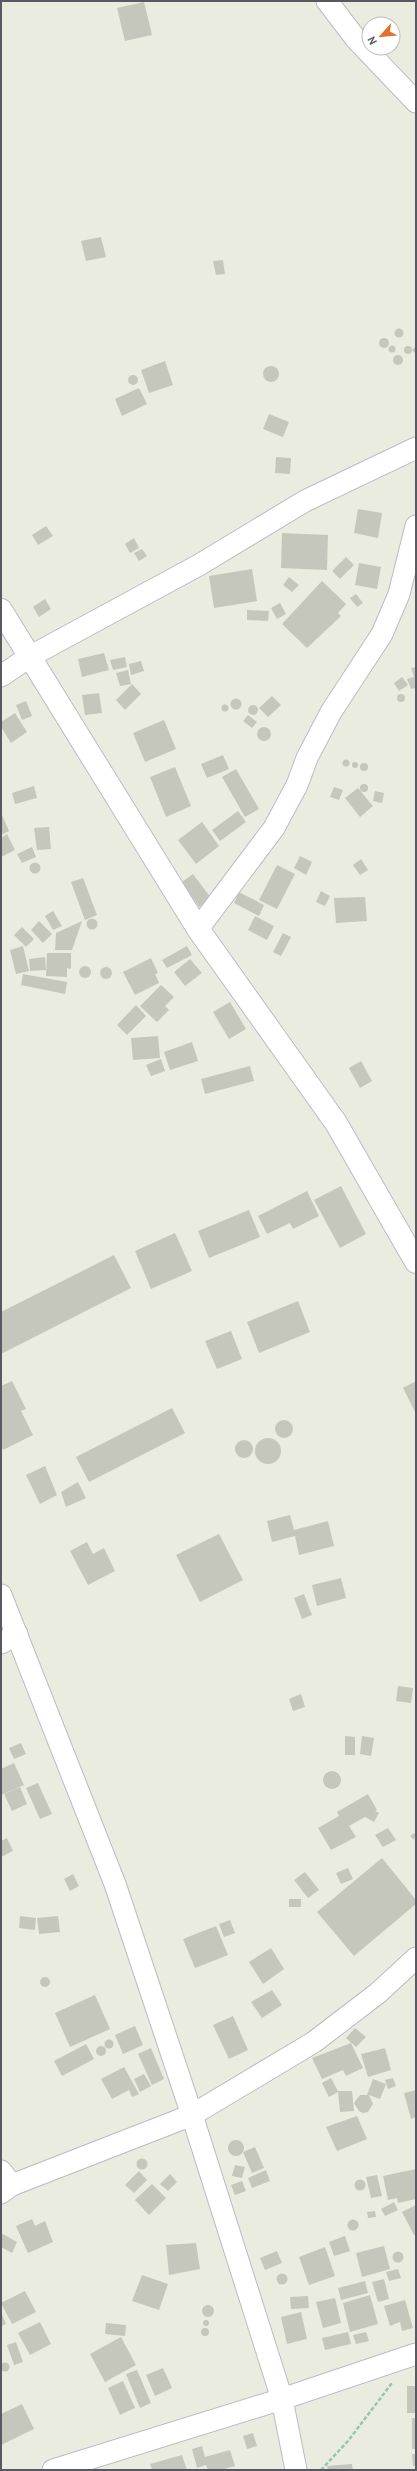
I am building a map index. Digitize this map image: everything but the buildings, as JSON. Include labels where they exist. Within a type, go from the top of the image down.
[{"type":"main road","points":[[1,610],[198,928],[336,1123],[416,1262]]},
{"type":"street","points":[[327,1],[356,39],[416,102]]},
{"type":"street","points":[[1,676],[29,657],[199,565],[304,501],[416,448]]},
{"type":"street","points":[[198,928],[274,828],[297,785],[307,758],[331,712],[382,634],[399,594],[416,526]]},
{"type":"street","points":[[1,1595],[9,1638],[115,1884],[192,2115],[282,2399],[296,2470]]},
{"type":"street","points":[[5,2183],[192,2115],[314,2042],[378,1993],[416,1958]]},
{"type":"street","points":[[53,2470],[282,2399],[416,2354]]},
{"type":"path","points":[[321,2470],[348,2441],[395,2379]]}]
